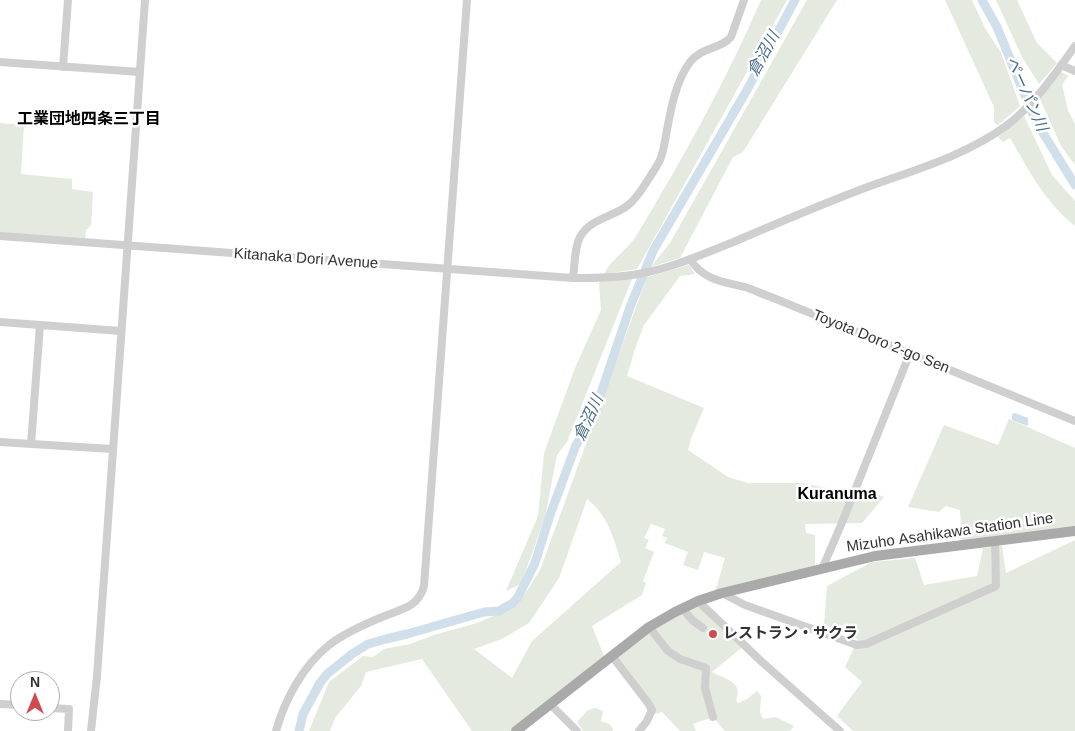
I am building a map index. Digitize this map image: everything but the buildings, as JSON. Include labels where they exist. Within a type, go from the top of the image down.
[{"type":"main road","name":"Mizuho Asahikawa Station Line","points":[[516,731],[649,627],[698,601],[722,593],[875,556],[1075,531]]},
{"type":"street","points":[[63,67],[68,0]]},
{"type":"street","points":[[91,731],[97,676],[145,0]]},
{"type":"street","points":[[276,731],[283,711],[298,681],[305,669],[318,654],[342,636],[412,604],[422,594],[467,0]]},
{"type":"street","points":[[573,278],[580,236],[602,218],[625,208],[633,202],[646,184],[660,159],[682,76],[696,56],[728,41],[744,0]]},
{"type":"street","name":"Kitanaka Dori Avenue","points":[[0,236],[573,278],[612,278],[638,274],[690,259],[857,191],[932,164],[974,145],[1007,125],[1025,108],[1044,87],[1075,46]]},
{"type":"street","points":[[0,62],[140,72]]},
{"type":"street","points":[[1061,65],[1075,71]]},
{"type":"street","name":"Toyota Doro 2-go Sen","points":[[690,259],[700,271],[710,278],[771,297],[1075,421]]},
{"type":"street","points":[[0,322],[121,331]]},
{"type":"street","points":[[32,444],[40,325]]},
{"type":"street","points":[[822,569],[910,353]]},
{"type":"street","points":[[0,442],[112,449]]},
{"type":"street","points":[[722,593],[745,605],[857,645],[866,644],[996,586],[995,541]]},
{"type":"street","points":[[698,601],[762,662],[840,731]]},
{"type":"street","points":[[682,608],[692,620],[703,628]]},
{"type":"street","points":[[649,627],[668,651],[706,668],[705,688],[713,717]]},
{"type":"street","points":[[612,656],[652,710],[647,721],[638,731]]},
{"type":"street","points":[[550,704],[577,731]]},
{"type":"street","points":[[60,709],[69,709],[68,731]]},
{"type":"shaded area","points":[[761,0],[787,0],[637,269],[604,274],[611,263],[634,239],[671,176],[719,90]]},
{"type":"shaded area","points":[[807,0],[837,0],[743,152],[733,157],[680,258],[651,267],[670,243]]},
{"type":"shaded area","points":[[945,0],[972,0],[985,28],[1001,53],[1020,106],[998,125],[994,122],[994,107]]},
{"type":"shaded area","points":[[996,0],[1017,0],[1037,43],[1057,63],[1039,84],[1022,57]]},
{"type":"shaded area","points":[[1060,71],[1068,76],[1062,85],[1068,110],[1075,124],[1075,165],[1061,146],[1040,99]]},
{"type":"shaded area","points":[[1024,116],[1052,175],[1075,201],[1075,226],[1046,196],[1010,138],[1003,142],[998,137]]},
{"type":"shaded area","points":[[0,123],[24,125],[21,174],[72,179],[72,189],[93,192],[91,226],[86,230],[85,242],[0,236]]},
{"type":"shaded area","points":[[689,265],[695,274],[680,276],[644,325],[627,376],[704,408],[688,450],[728,477],[748,483],[800,483],[849,492],[859,487],[884,497],[862,523],[805,524],[806,533],[815,535],[815,570],[714,596],[725,558],[704,552],[698,570],[683,565],[688,552],[665,543],[667,538],[662,536],[665,529],[651,524],[644,538],[649,540],[645,548],[654,552],[643,581],[646,583],[642,595],[592,626],[606,661],[516,731],[472,731],[422,659],[366,672],[361,686],[335,718],[330,731],[309,731],[329,682],[363,656],[373,657],[384,649],[410,644],[477,623],[517,606],[540,570],[647,277]],"holes":[[[587,499],[609,527],[621,562],[532,641],[512,678],[474,649],[502,639],[529,623],[559,578]]]},
{"type":"shaded area","points":[[632,279],[567,442],[557,455],[545,517],[521,584],[506,591],[538,516],[544,453],[575,368],[601,310],[599,283],[601,280]]},
{"type":"shaded area","points":[[1015,413],[1028,418],[1027,426],[1012,420],[1012,414]]},
{"type":"shaded area","points":[[1009,419],[1075,448],[1075,531],[962,545],[960,510],[946,506],[939,512],[908,507],[944,425],[998,445]]},
{"type":"shaded area","points":[[1075,540],[1075,731],[853,731],[837,716],[862,682],[845,667],[858,639],[824,625],[827,586],[872,562],[915,558],[924,585],[977,576],[983,548],[1002,546],[1006,573]]},
{"type":"shaded area","points":[[698,601],[745,645],[712,672],[735,685],[738,703],[757,691],[761,696],[760,712],[763,719],[776,717],[794,726],[790,731],[725,731],[713,717],[693,724],[696,731],[680,731],[662,712],[651,715],[652,710],[612,656]]},
{"type":"shaded area","points":[[595,708],[603,711],[601,721],[611,725],[613,731],[583,731],[577,722],[588,710]]},
{"type":"waterway","name":"倉沼川","points":[[299,731],[303,714],[327,674],[368,644],[484,612],[499,611],[513,603],[518,597],[535,563],[550,515],[576,445],[595,411],[630,307],[653,251],[747,90],[795,0]]},
{"type":"waterway","name":"ペーパン川","points":[[982,0],[997,27],[1035,120],[1075,185]]},
{"type":"place","name":"レストラン・サクラ","points":[[713,634]]},
{"type":"district","name":"工業団地四条三丁目","points":[[89,120]]},
{"type":"district","name":"Kuranuma","points":[[837,495]]}]
